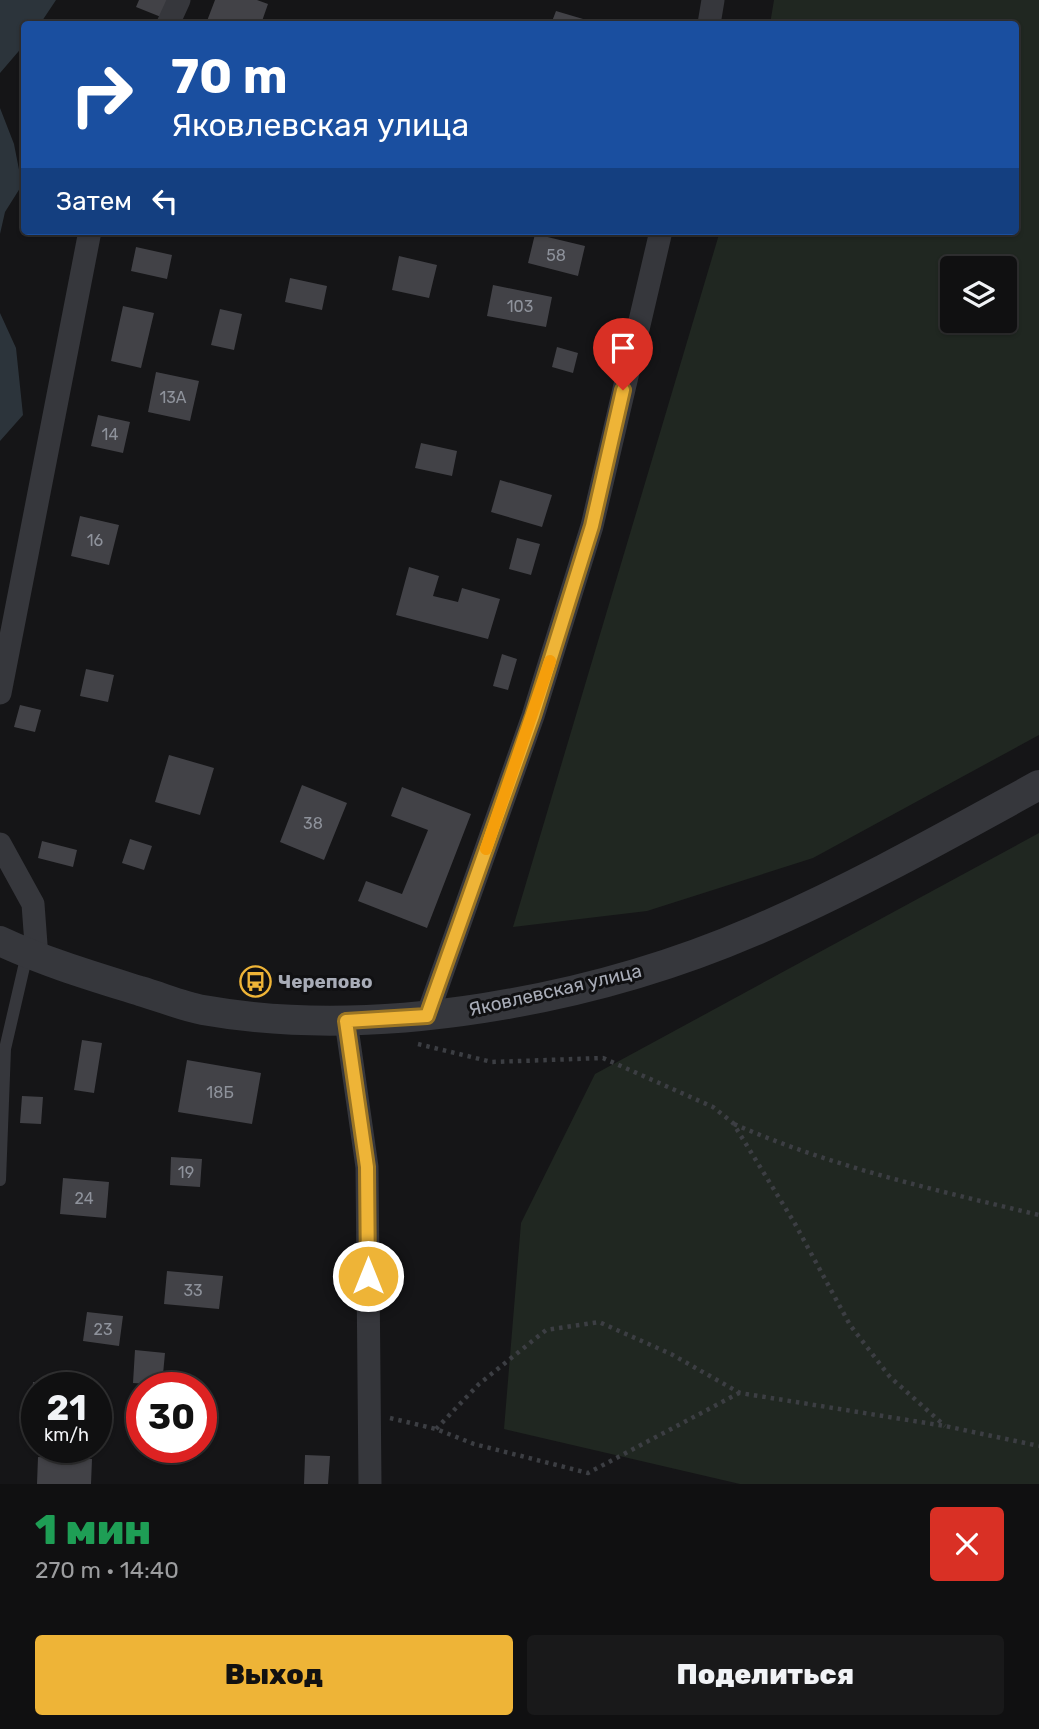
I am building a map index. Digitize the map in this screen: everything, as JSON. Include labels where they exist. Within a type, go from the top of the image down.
[{"type":"street","points":[[169,21],[179,0]]},
{"type":"street","points":[[710,21],[713,0]]},
{"type":"street","points":[[0,693],[89,235]]},
{"type":"street","points":[[427,1016],[533,716],[592,526],[659,235]]},
{"type":"street","name":"Яковлевская улица","points":[[0,940],[32,956],[202,1010],[311,1021],[346,1021],[427,1016],[502,1005],[632,974],[753,932],[890,867],[1039,785]]},
{"type":"street","points":[[0,845],[33,904],[32,956]]},
{"type":"street","points":[[346,1021],[367,1167],[370,1484]]},
{"type":"lane","points":[[0,1180],[5,1049],[32,956]]},
{"type":"path","points":[[407,1041],[492,1062],[603,1058],[713,1107],[733,1123],[787,1147],[850,1168],[1039,1215]]},
{"type":"path","points":[[733,1123],[794,1222],[850,1325],[890,1377],[945,1426]]},
{"type":"path","points":[[436,1429],[479,1384],[546,1330],[599,1322],[671,1354],[740,1393],[945,1426],[1039,1446]]},
{"type":"path","points":[[369,1412],[436,1429],[474,1444],[587,1473],[740,1393]]},
{"type":"shaded area","points":[[0,0],[56,0],[42,21],[21,21],[21,48],[0,73]]},
{"type":"shaded area","points":[[774,0],[1039,0],[1039,735],[813,858],[647,911],[513,927],[719,235],[1019,235],[1019,21],[770,21]]},
{"type":"shaded area","points":[[0,108],[14,144],[21,187],[5,212],[0,234]]},
{"type":"shaded area","points":[[0,313],[16,348],[23,415],[0,441]]},
{"type":"shaded area","points":[[1039,833],[1039,1484],[740,1484],[504,1429],[521,1223],[595,1074]]},
{"type":"building","points":[[139,0],[168,0],[161,17],[136,7]]},
{"type":"building","points":[[215,0],[257,0],[268,4],[262,21],[207,21]]},
{"type":"building","points":[[556,11],[590,21],[552,21]]},
{"type":"building","points":[[535,235],[585,246],[578,276],[528,263]]},
{"type":"building","points":[[136,247],[172,255],[167,279],[131,271]]},
{"type":"building","points":[[399,256],[437,265],[429,298],[392,290]]},
{"type":"building","points":[[290,278],[327,286],[322,310],[285,302]]},
{"type":"building","points":[[493,285],[552,297],[546,327],[487,316]]},
{"type":"building","points":[[123,306],[154,313],[141,368],[111,361]]},
{"type":"building","points":[[220,309],[242,314],[234,350],[211,345]]},
{"type":"building","points":[[557,347],[578,353],[573,373],[552,367]]},
{"type":"building","points":[[156,372],[199,381],[190,421],[148,412]]},
{"type":"building","points":[[98,415],[130,422],[123,453],[91,446]]},
{"type":"building","points":[[421,443],[457,451],[452,476],[415,468]]},
{"type":"building","points":[[500,480],[552,495],[542,527],[491,512]]},
{"type":"building","points":[[80,516],[119,525],[109,565],[71,556]]},
{"type":"building","points":[[517,538],[540,544],[531,575],[509,569]]},
{"type":"building","points":[[409,567],[439,576],[433,596],[458,602],[462,588],[500,599],[488,639],[396,615]]},
{"type":"building","points":[[502,654],[517,659],[508,690],[493,686]]},
{"type":"building","points":[[86,669],[114,675],[108,702],[80,696]]},
{"type":"building","points":[[20,705],[41,710],[35,732],[14,727]]},
{"type":"building","points":[[169,755],[214,768],[200,815],[155,802]]},
{"type":"building","points":[[302,785],[347,803],[324,860],[280,842]]},
{"type":"building","points":[[402,787],[471,814],[427,928],[358,901],[366,881],[402,894],[428,830],[391,816]]},
{"type":"building","points":[[130,839],[152,846],[144,870],[122,863]]},
{"type":"building","points":[[42,841],[77,850],[73,867],[38,858]]},
{"type":"building","points":[[82,1040],[102,1043],[94,1093],[74,1090]]},
{"type":"building","points":[[187,1060],[261,1073],[252,1124],[178,1112]]},
{"type":"building","points":[[22,1096],[43,1097],[41,1124],[20,1123]]},
{"type":"building","points":[[171,1157],[202,1159],[200,1187],[170,1185]]},
{"type":"building","points":[[63,1178],[109,1182],[106,1218],[60,1214]]},
{"type":"building","points":[[167,1271],[223,1276],[219,1309],[164,1304]]},
{"type":"building","points":[[87,1312],[123,1316],[119,1346],[83,1341]]},
{"type":"building","points":[[135,1350],[165,1353],[163,1372],[134,1372]]},
{"type":"building","points":[[305,1455],[330,1456],[328,1484],[304,1484]]},
{"type":"building","points":[[38,1463],[92,1463],[91,1484],[37,1484]]},
{"type":"slow traffic","points":[[486,849],[550,661]]},
{"type":"place","name":"Черепово","points":[[255,981]]},
{"type":"route","points":[[368,1276],[367,1167],[346,1021],[427,1016],[533,716],[592,526],[623,390]]}]
